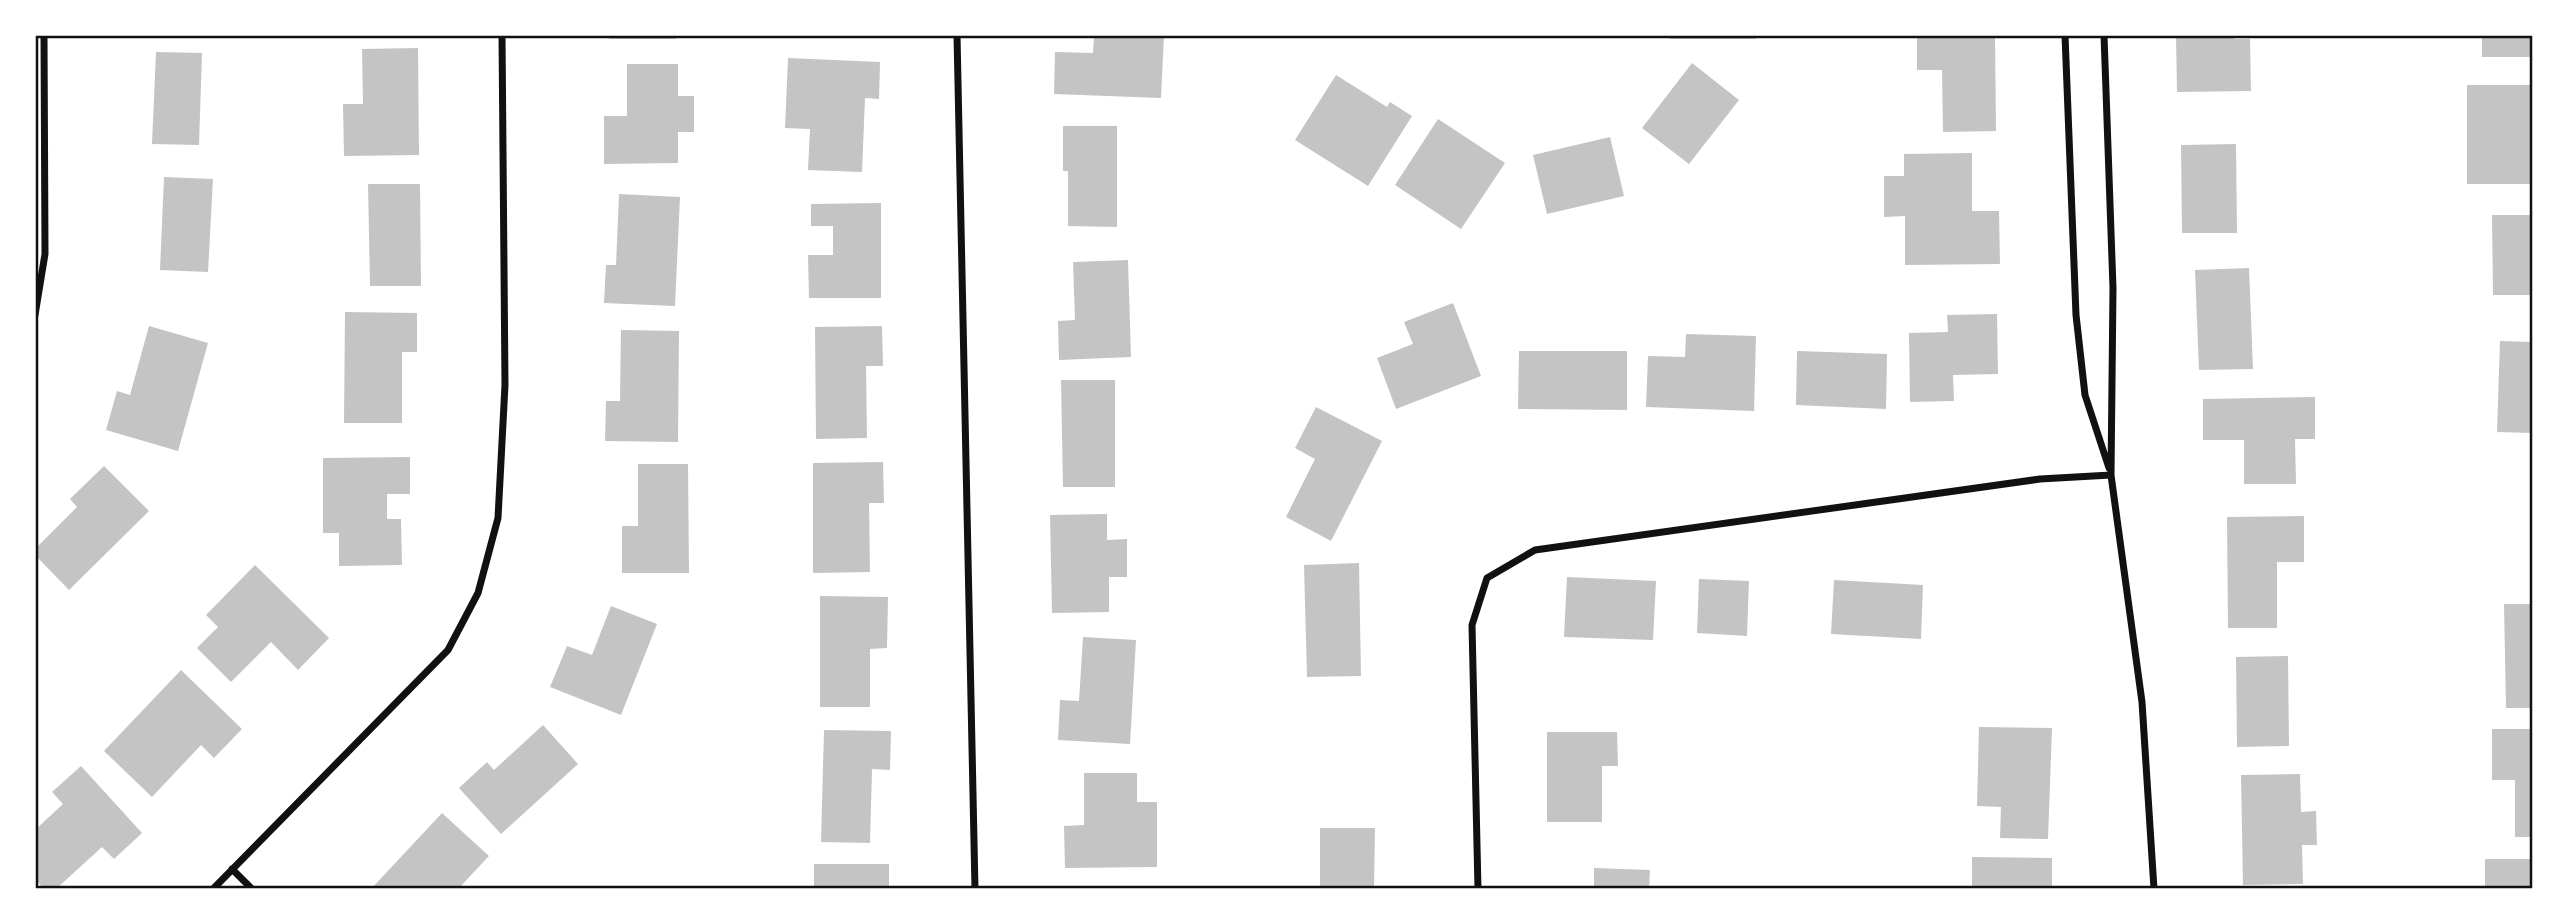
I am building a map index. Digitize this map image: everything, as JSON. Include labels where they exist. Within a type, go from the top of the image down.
[{"type":"street","points":[[35,315],[45,254],[44,35]]},
{"type":"street","points":[[213,889],[448,650],[478,593],[498,518],[505,385],[502,35]]},
{"type":"street","points":[[957,35],[975,889]]},
{"type":"street","points":[[2065,35],[2077,328],[2085,396],[2111,475]]},
{"type":"street","points":[[2104,35],[2113,288],[2111,475],[2142,702],[2154,889]]},
{"type":"street","points":[[1478,889],[1472,625],[1487,578],[1535,550],[2040,479],[2111,475]]},
{"type":"street","points":[[232,869],[252,889]]},
{"type":"building","points":[[609,35],[676,35],[676,39],[609,39]]},
{"type":"building","points":[[1094,35],[1164,35],[1161,98],[1054,94],[1055,52],[1093,53]]},
{"type":"building","points":[[1670,35],[1756,35],[1756,39],[1670,39]]},
{"type":"building","points":[[1917,35],[1995,35],[1996,131],[1943,132],[1942,70],[1917,70]]},
{"type":"building","points":[[2176,35],[2234,35],[2234,39],[2250,39],[2251,91],[2177,92]]},
{"type":"building","points":[[2482,35],[2533,35],[2533,57],[2482,57]]},
{"type":"building","points":[[418,48],[419,155],[344,156],[343,104],[363,104],[362,49]]},
{"type":"building","points":[[156,52],[202,53],[199,145],[152,144]]},
{"type":"building","points":[[788,58],[880,62],[879,99],[865,98],[862,172],[808,170],[810,129],[785,128]]},
{"type":"building","points":[[1692,63],[1739,100],[1689,164],[1642,128]]},
{"type":"building","points":[[627,64],[678,64],[678,96],[694,96],[694,132],[678,132],[678,163],[604,164],[604,116],[627,116]]},
{"type":"building","points":[[1336,75],[1387,107],[1390,102],[1412,116],[1368,186],[1295,140]]},
{"type":"building","points":[[2467,85],[2533,85],[2533,184],[2467,184]]},
{"type":"building","points":[[1438,119],[1505,163],[1461,229],[1395,185]]},
{"type":"building","points":[[1063,126],[1117,126],[1117,227],[1068,226],[1068,171],[1063,171]]},
{"type":"building","points":[[1610,137],[1624,196],[1547,214],[1533,155]]},
{"type":"building","points":[[2236,144],[2237,233],[2182,233],[2181,145]]},
{"type":"building","points":[[1972,153],[1972,211],[1999,211],[2000,264],[1905,265],[1905,216],[1884,217],[1884,176],[1904,176],[1904,154]]},
{"type":"building","points":[[164,177],[213,179],[208,272],[160,270]]},
{"type":"building","points":[[368,184],[420,184],[421,286],[370,286]]},
{"type":"building","points":[[619,194],[680,197],[675,306],[604,303],[606,265],[616,265]]},
{"type":"building","points":[[881,203],[881,298],[809,298],[808,255],[833,255],[833,226],[811,226],[811,204]]},
{"type":"building","points":[[2492,215],[2533,215],[2533,295],[2493,295]]},
{"type":"building","points":[[1128,260],[1131,357],[1059,360],[1058,321],[1075,320],[1073,262]]},
{"type":"building","points":[[2249,268],[2253,369],[2199,370],[2195,270]]},
{"type":"building","points":[[1453,303],[1481,376],[1396,409],[1377,358],[1413,344],[1404,322]]},
{"type":"building","points":[[345,312],[417,313],[417,352],[402,352],[402,423],[344,423]]},
{"type":"building","points":[[1997,314],[1998,374],[1953,375],[1954,401],[1910,402],[1909,333],[1948,332],[1947,315]]},
{"type":"building","points":[[149,326],[208,343],[178,451],[106,430],[117,391],[130,395]]},
{"type":"building","points":[[882,326],[883,366],[866,366],[867,438],[816,439],[815,327]]},
{"type":"building","points":[[621,330],[679,331],[678,442],[605,441],[606,401],[620,401]]},
{"type":"building","points":[[1686,334],[1756,336],[1754,411],[1646,407],[1648,356],[1685,357]]},
{"type":"building","points":[[2500,341],[2533,342],[2533,433],[2497,432]]},
{"type":"building","points":[[1519,351],[1627,351],[1627,410],[1518,409]]},
{"type":"building","points":[[1797,351],[1887,354],[1886,409],[1796,405]]},
{"type":"building","points":[[1061,380],[1115,380],[1115,487],[1063,487]]},
{"type":"building","points":[[2315,397],[2315,439],[2295,439],[2296,484],[2244,484],[2244,440],[2203,440],[2203,399]]},
{"type":"building","points":[[1316,407],[1382,441],[1331,541],[1286,517],[1315,459],[1295,448]]},
{"type":"building","points":[[410,457],[410,494],[387,494],[387,519],[401,519],[402,565],[339,566],[339,533],[323,533],[323,458]]},
{"type":"building","points":[[883,462],[884,503],[869,503],[870,572],[813,573],[813,463]]},
{"type":"building","points":[[638,464],[688,464],[689,573],[622,573],[622,526],[638,526]]},
{"type":"building","points":[[104,466],[149,511],[69,590],[35,555],[35,549],[77,507],[70,499]]},
{"type":"building","points":[[1107,514],[1107,540],[1127,539],[1127,577],[1109,577],[1109,612],[1052,613],[1050,515]]},
{"type":"building","points":[[2304,516],[2304,562],[2277,562],[2277,628],[2228,628],[2227,517]]},
{"type":"building","points":[[1359,563],[1361,676],[1307,677],[1304,565]]},
{"type":"building","points":[[255,565],[329,638],[298,670],[271,642],[231,682],[197,648],[218,627],[206,615]]},
{"type":"building","points":[[1567,577],[1656,581],[1653,640],[1564,637]]},
{"type":"building","points":[[1699,579],[1749,581],[1747,636],[1697,633]]},
{"type":"building","points":[[1834,580],[1923,585],[1921,639],[1831,634]]},
{"type":"building","points":[[820,596],[888,597],[887,648],[870,649],[870,707],[820,707]]},
{"type":"building","points":[[2504,604],[2533,604],[2533,708],[2506,708]]},
{"type":"building","points":[[611,606],[657,624],[621,715],[550,687],[567,646],[592,655]]},
{"type":"building","points":[[1083,637],[1136,640],[1130,744],[1058,740],[1060,700],[1079,701]]},
{"type":"building","points":[[2288,656],[2289,746],[2237,747],[2236,657]]},
{"type":"building","points":[[181,670],[242,729],[214,758],[201,745],[152,797],[104,751]]},
{"type":"building","points":[[543,725],[578,764],[501,834],[459,788],[487,762],[494,770]]},
{"type":"building","points":[[1979,727],[2052,728],[2048,839],[2000,838],[2001,807],[1977,806]]},
{"type":"building","points":[[2492,729],[2533,729],[2533,837],[2515,837],[2515,780],[2492,780]]},
{"type":"building","points":[[824,730],[891,731],[890,770],[872,769],[870,843],[821,842]]},
{"type":"building","points":[[1547,732],[1617,732],[1618,766],[1602,766],[1602,822],[1547,822]]},
{"type":"building","points":[[81,766],[142,833],[114,859],[102,847],[56,889],[44,889],[35,879],[35,830],[63,804],[52,792]]},
{"type":"building","points":[[1084,773],[1137,773],[1137,802],[1157,802],[1157,867],[1065,868],[1064,826],[1084,825]]},
{"type":"building","points":[[2300,774],[2301,812],[2316,811],[2317,845],[2302,845],[2303,884],[2243,885],[2241,775]]},
{"type":"building","points":[[442,813],[489,856],[458,889],[371,889]]},
{"type":"building","points":[[1320,828],[1375,828],[1374,889],[1320,889]]},
{"type":"building","points":[[1972,857],[2052,858],[2052,889],[1972,889]]},
{"type":"building","points":[[2485,859],[2533,859],[2533,889],[2485,889]]},
{"type":"building","points":[[814,864],[889,864],[889,889],[814,889]]},
{"type":"building","points":[[1594,868],[1650,870],[1649,889],[1594,889]]}]
